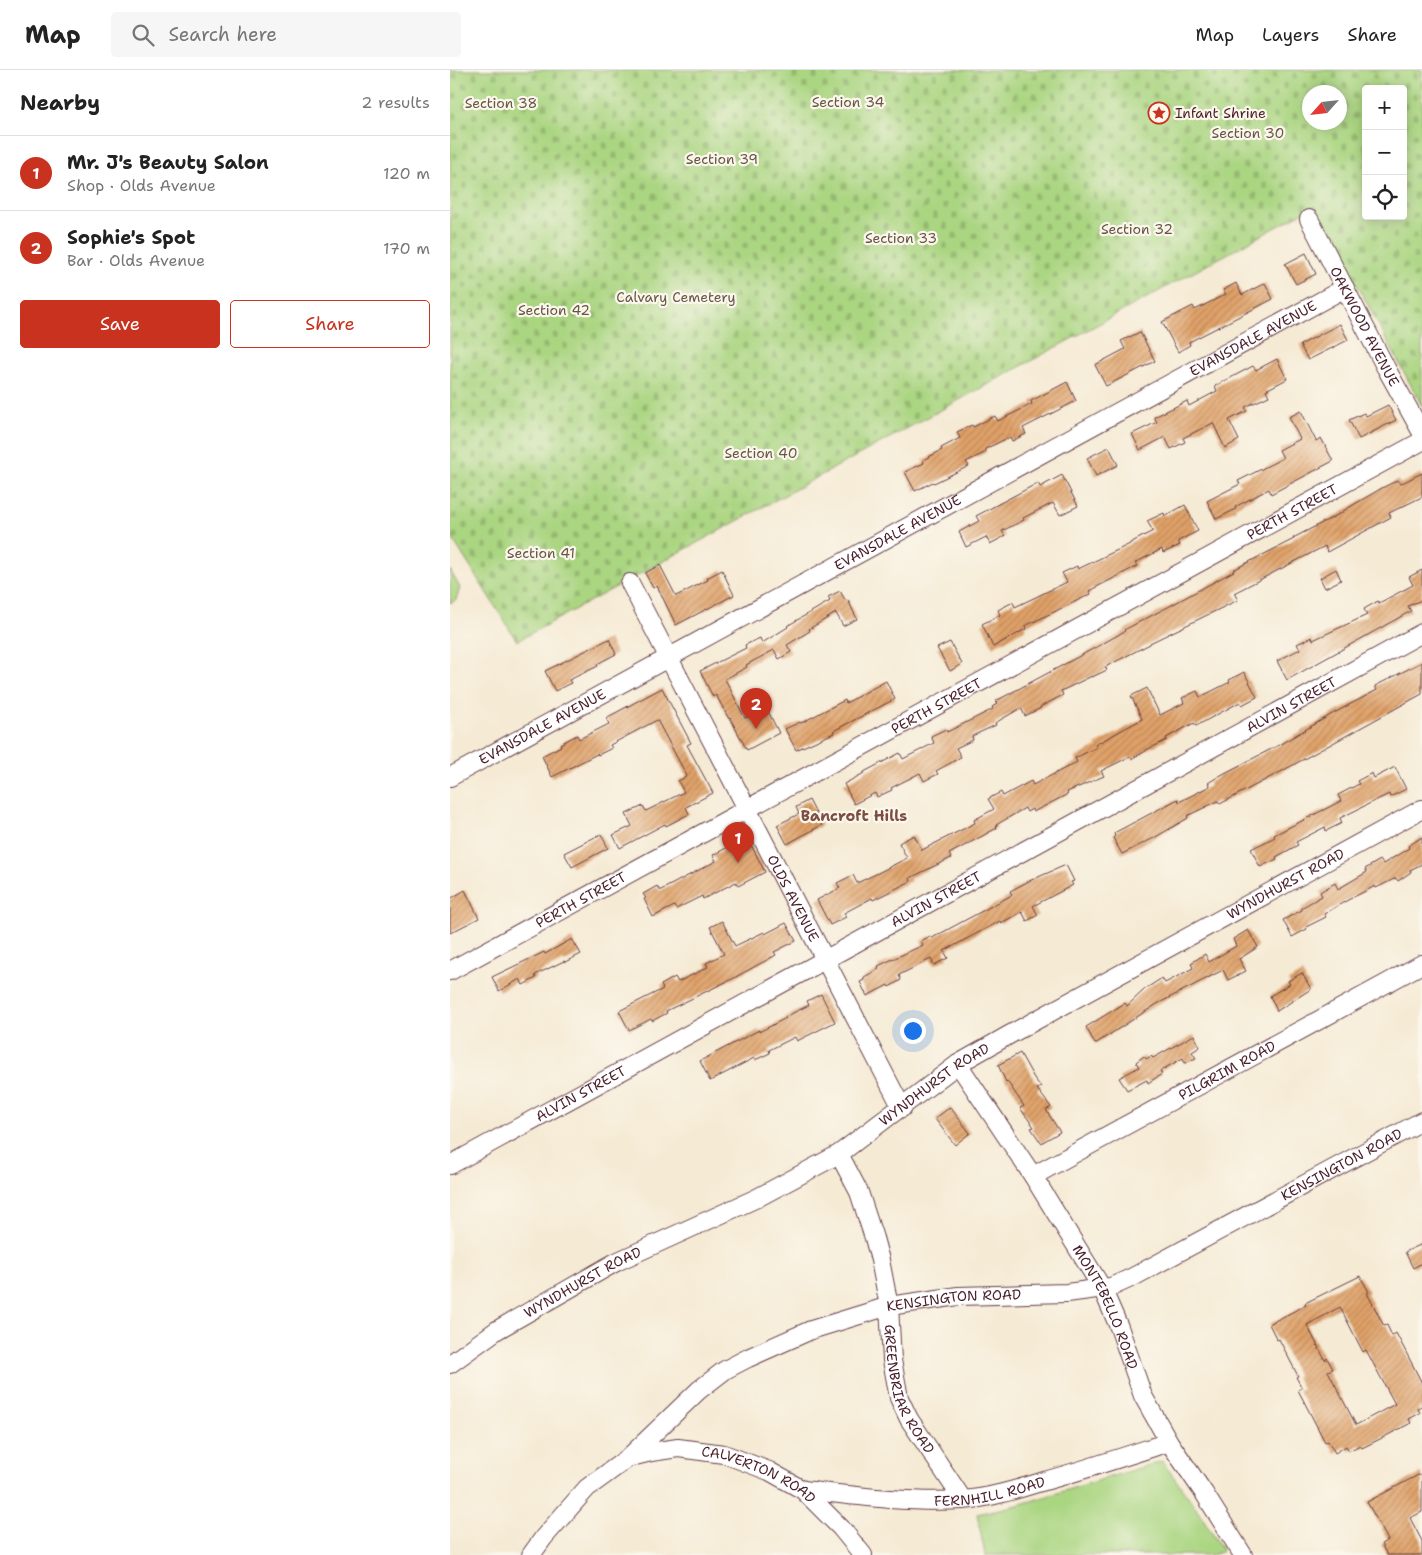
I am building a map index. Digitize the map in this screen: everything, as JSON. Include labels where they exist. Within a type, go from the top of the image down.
[{"type":"street","name":"OAKWOOD AVENUE","points":[[1309,219],[1422,433]]},
{"type":"street","name":"EVANSDALE AVENUE","points":[[450,777],[1345,288]]},
{"type":"street","name":"PERTH STREET","points":[[450,971],[1422,441]]},
{"type":"street","name":"OLDS AVENUE","points":[[630,583],[902,1108]]},
{"type":"street","name":"ALVIN STREET","points":[[450,1165],[1422,634]]},
{"type":"street","name":"WYNDHURST ROAD","points":[[450,1364],[497,1330],[616,1262],[757,1198],[839,1154],[958,1064],[1422,808]]},
{"type":"street","name":"PILGRIM ROAD","points":[[1033,1176],[1422,964]]},
{"type":"street","name":"MONTEBELLO ROAD","points":[[958,1064],[1033,1176],[1102,1288],[1119,1327],[1143,1396],[1168,1442],[1204,1493],[1243,1555]]},
{"type":"street","name":"KENSINGTON ROAD","points":[[531,1555],[544,1537],[587,1488],[628,1458],[699,1390],[725,1370],[748,1358],[811,1330],[889,1306],[958,1296],[1067,1293],[1111,1287],[1133,1277],[1422,1121]]},
{"type":"street","name":"GREENBRIAR ROAD","points":[[839,1154],[859,1192],[874,1238],[889,1306],[892,1360],[899,1398],[909,1419],[963,1500]]},
{"type":"street","name":"FERNHILL ROAD","points":[[803,1490],[896,1500],[963,1500],[1009,1492],[1168,1442]]},
{"type":"street","name":"CALVERTON ROAD","points":[[628,1458],[678,1448],[724,1454],[768,1471],[803,1490],[841,1528],[863,1555]]},
{"type":"green space","name":"Calvary Cemetery","points":[[450,70],[1422,70],[1422,406],[1315,206],[517,641],[450,535]]},
{"type":"green space","points":[[450,570],[460,588],[456,600],[450,603]]},
{"type":"green space","points":[[1162,1461],[1195,1506],[1222,1549],[1221,1552],[1212,1555],[985,1555],[977,1514],[1018,1505]]},
{"type":"building","points":[[1306,253],[1316,274],[1296,284],[1285,264]]},
{"type":"building","points":[[1236,283],[1242,295],[1265,283],[1273,299],[1189,342],[1190,345],[1178,352],[1162,322],[1193,306],[1195,310],[1226,294],[1223,290]]},
{"type":"building","points":[[1340,324],[1348,340],[1308,360],[1300,345]]},
{"type":"building","points":[[1140,332],[1155,361],[1106,386],[1095,365],[1125,349],[1121,341]]},
{"type":"building","points":[[1277,359],[1287,379],[1266,390],[1269,396],[1245,407],[1247,411],[1229,420],[1239,440],[1225,448],[1213,423],[1183,438],[1185,442],[1171,449],[1165,437],[1140,450],[1132,434],[1157,422],[1154,417],[1187,401],[1189,406],[1217,391],[1215,386],[1253,366],[1256,370]]},
{"type":"building","points":[[1067,382],[1076,401],[1023,428],[1026,434],[1012,441],[1010,437],[985,449],[986,452],[966,462],[969,466],[915,491],[905,472],[924,463],[923,460],[960,438],[957,432],[972,425],[973,427],[995,416],[998,421],[1032,404],[1031,401]]},
{"type":"building","points":[[1388,405],[1396,420],[1359,439],[1349,420],[1364,413],[1366,416]]},
{"type":"building","points":[[1301,411],[1316,441],[1321,438],[1333,461],[1271,494],[1269,489],[1216,519],[1207,501],[1240,484],[1238,481],[1283,458],[1279,450],[1300,439],[1289,417]]},
{"type":"building","points":[[1109,447],[1118,465],[1096,476],[1087,458]]},
{"type":"building","points":[[1422,473],[1422,497],[1389,513],[1391,517],[1327,552],[1325,546],[1234,593],[1238,600],[1105,667],[1107,670],[1061,691],[1063,695],[1041,708],[1025,716],[1021,708],[995,723],[996,725],[972,736],[973,740],[956,748],[961,757],[936,771],[938,774],[924,781],[920,773],[891,788],[892,790],[877,797],[875,793],[854,804],[844,784],[864,772],[900,753],[903,759],[934,743],[931,736],[946,729],[947,732],[993,709],[992,707],[997,704],[996,701],[1233,570],[1343,512],[1382,488],[1398,480],[1400,484]]},
{"type":"building","points":[[1062,475],[1078,506],[1060,515],[1053,503],[1002,531],[1005,536],[990,544],[986,537],[966,547],[959,532],[979,521],[976,516],[1038,483],[1040,487]]},
{"type":"building","points":[[1185,505],[1198,531],[1178,541],[1180,545],[1163,553],[1162,549],[1135,563],[1137,566],[1089,591],[1091,594],[1025,626],[1026,629],[993,647],[982,624],[1000,615],[998,610],[1013,602],[1015,607],[1067,582],[1062,573],[1077,566],[1078,569],[1130,544],[1153,531],[1147,521],[1164,513],[1165,516]]},
{"type":"building","points":[[660,565],[676,596],[708,580],[707,578],[722,570],[734,595],[676,625],[657,586],[653,588],[645,573]]},
{"type":"building","points":[[1336,569],[1341,580],[1325,588],[1320,578]]},
{"type":"building","points":[[1422,570],[1422,602],[1421,600],[1408,606],[1411,611],[1287,680],[1277,661],[1300,649],[1297,644],[1312,637],[1313,640],[1367,615],[1364,609],[1413,585],[1409,577]]},
{"type":"building","points":[[840,591],[846,601],[848,600],[857,619],[843,626],[836,613],[787,645],[791,652],[779,659],[774,650],[725,679],[745,718],[766,707],[779,733],[747,750],[716,695],[713,697],[700,671],[746,648],[745,645],[760,638],[762,643],[830,601],[828,597]]},
{"type":"building","points":[[609,639],[616,654],[597,664],[598,666],[569,680],[571,683],[555,691],[545,671]]},
{"type":"building","points":[[950,642],[962,664],[950,671],[937,648]]},
{"type":"building","points":[[1422,662],[1422,694],[1220,804],[1218,801],[1187,816],[1188,818],[1154,838],[1122,854],[1113,838],[1115,836],[1114,833],[1178,799],[1179,802],[1210,786],[1208,783],[1221,775],[1377,690],[1375,686]]},
{"type":"building","points":[[1244,672],[1257,697],[1242,705],[1240,702],[1196,726],[1194,723],[1131,759],[1129,757],[1101,771],[1104,776],[1067,792],[1068,794],[1033,812],[1032,809],[1027,812],[1025,808],[996,825],[997,828],[949,854],[951,858],[910,878],[911,881],[844,913],[846,917],[830,925],[817,900],[840,888],[837,883],[853,875],[857,883],[878,873],[907,858],[899,843],[914,835],[922,850],[975,823],[974,820],[994,809],[988,799],[1001,792],[1003,796],[1031,781],[1033,785],[1077,762],[1075,758],[1097,747],[1095,745],[1142,719],[1131,696],[1147,688],[1160,715],[1184,703],[1182,698],[1197,691],[1200,697],[1230,682],[1229,680]]},
{"type":"building","points":[[886,681],[895,699],[833,731],[834,733],[796,750],[785,729],[801,723],[845,700],[846,703]]},
{"type":"building","points":[[662,688],[691,743],[687,745],[713,793],[686,807],[689,814],[666,826],[665,824],[620,848],[613,835],[632,826],[626,814],[643,806],[646,811],[684,792],[678,781],[687,776],[657,720],[610,745],[612,748],[552,777],[542,756],[577,735],[579,739],[609,724],[606,718]]},
{"type":"building","points":[[1395,767],[1406,789],[1390,797],[1389,794],[1340,818],[1342,823],[1326,831],[1325,827],[1296,842],[1298,845],[1276,857],[1277,859],[1260,867],[1251,849],[1275,837],[1274,835],[1341,801],[1338,795],[1359,784],[1357,781],[1372,773],[1374,778]]},
{"type":"building","points":[[809,800],[822,825],[787,844],[777,825],[799,814],[796,807]]},
{"type":"building","points":[[601,834],[608,848],[572,867],[564,853]]},
{"type":"building","points":[[747,837],[765,872],[738,886],[736,882],[703,899],[702,896],[676,909],[674,906],[653,917],[643,894],[657,886],[661,890],[716,861],[713,855]]},
{"type":"building","points":[[1422,837],[1422,864],[1410,870],[1411,872],[1398,881],[1396,878],[1376,888],[1375,886],[1346,901],[1324,914],[1326,917],[1306,927],[1307,929],[1292,937],[1283,920],[1322,896],[1320,892],[1335,883],[1338,889],[1367,872],[1365,869],[1380,860],[1383,864],[1409,848],[1408,846]]},
{"type":"building","points":[[1066,865],[1074,881],[1071,882],[1073,885],[1033,906],[1038,915],[1027,921],[1022,912],[1001,923],[1000,921],[944,951],[948,958],[934,965],[931,959],[899,975],[901,980],[889,987],[888,985],[867,996],[860,982],[864,980],[864,977],[879,969],[878,966],[923,945],[921,941],[930,936],[932,938],[1012,895],[1010,891]]},
{"type":"building","points":[[465,890],[479,918],[450,933],[450,899]]},
{"type":"building","points":[[722,921],[735,946],[786,923],[796,941],[774,952],[776,955],[732,979],[666,1011],[667,1013],[652,1021],[651,1019],[629,1030],[619,1011],[663,989],[661,985],[675,977],[678,982],[708,967],[706,963],[724,954],[710,927]]},
{"type":"building","points":[[1248,930],[1258,947],[1239,959],[1246,971],[1228,980],[1223,970],[1157,1004],[1095,1044],[1086,1027],[1125,1003],[1127,1006],[1145,989],[1162,978],[1165,983],[1193,968],[1191,963],[1205,954],[1209,962],[1236,946],[1233,939]]},
{"type":"building","points":[[572,939],[581,954],[535,975],[536,978],[523,985],[520,979],[499,991],[492,977],[544,952],[545,954]]},
{"type":"building","points":[[1302,973],[1311,989],[1277,1011],[1270,996],[1290,984],[1288,981]]},
{"type":"building","points":[[821,994],[835,1022],[797,1041],[795,1037],[769,1050],[770,1053],[755,1060],[754,1058],[710,1081],[700,1061],[786,1018],[809,1005],[807,1001]]},
{"type":"building","points":[[1194,1035],[1200,1047],[1192,1052],[1196,1058],[1185,1063],[1183,1058],[1160,1071],[1162,1074],[1148,1083],[1147,1080],[1127,1090],[1119,1078],[1139,1067],[1136,1062],[1144,1056],[1146,1059],[1151,1056],[1153,1058]]},
{"type":"building","points":[[1020,1053],[1041,1087],[1037,1089],[1051,1107],[1046,1110],[1060,1132],[1041,1143],[1031,1128],[1034,1127],[1020,1108],[1024,1106],[1006,1082],[998,1065]]},
{"type":"building","points":[[950,1107],[970,1133],[955,1145],[935,1119]]},
{"type":"building","points":[[1422,1244],[1422,1263],[1413,1268],[1405,1252]]},
{"type":"building","points":[[1360,1276],[1384,1326],[1387,1325],[1392,1336],[1396,1333],[1422,1383],[1422,1407],[1418,1409],[1420,1413],[1409,1419],[1411,1423],[1362,1448],[1360,1445],[1349,1451],[1346,1446],[1335,1453],[1328,1441],[1325,1442],[1298,1390],[1302,1388],[1296,1377],[1298,1376],[1269,1324],[1306,1305],[1305,1303]],"holes":[[[1340,1307],[1363,1352],[1366,1350],[1395,1404],[1356,1425],[1328,1371],[1333,1369],[1327,1358],[1325,1360],[1307,1325]]]},
{"type":"building","points":[[1422,1473],[1422,1512],[1410,1518],[1422,1541],[1422,1555],[1387,1555],[1381,1544],[1388,1540],[1367,1502]]},
{"type":"place","name":"Infant Shrine","points":[[1159,113]]},
{"type":"place","name":"Sophie's Spot","points":[[756,729]]},
{"type":"place","name":"Mr. J's Beauty Salon","points":[[738,863]]},
{"type":"district","name":"Bancroft Hills","points":[[854,816]]},
{"type":"park label","name":"Section 34","points":[[848,102]]},
{"type":"park label","name":"Section 38","points":[[501,103]]},
{"type":"park label","name":"Section 30","points":[[1248,133]]},
{"type":"park label","name":"Section 39","points":[[722,159]]},
{"type":"park label","name":"Section 32","points":[[1137,229]]},
{"type":"park label","name":"Section 33","points":[[901,238]]},
{"type":"park label","name":"Section 42","points":[[554,310]]},
{"type":"park label","name":"Section 40","points":[[761,453]]},
{"type":"park label","name":"Section 41","points":[[541,553]]}]
